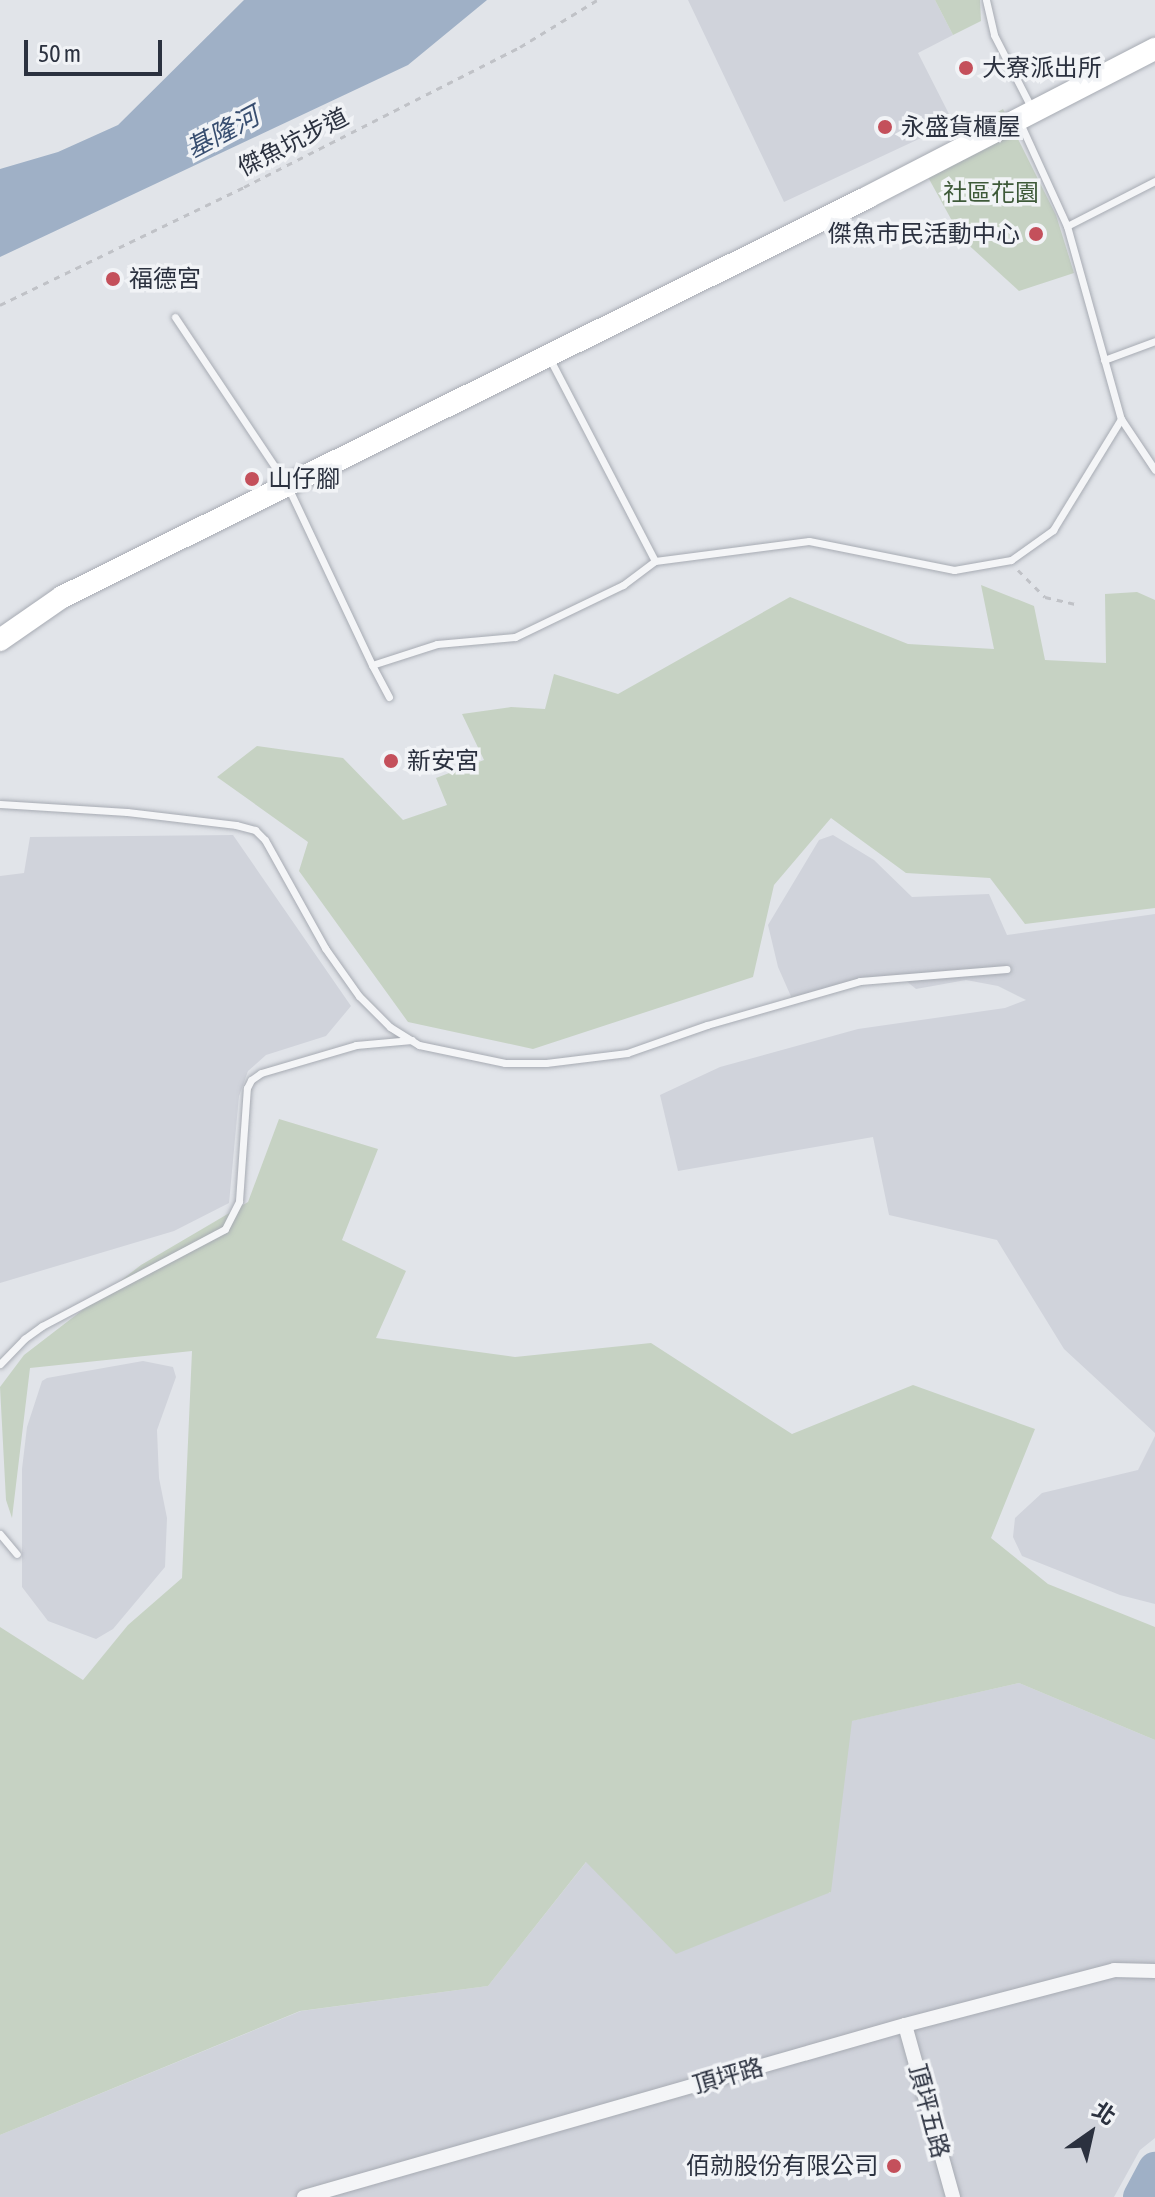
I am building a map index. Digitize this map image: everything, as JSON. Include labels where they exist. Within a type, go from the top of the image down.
[{"type":"main road","points":[[0,640],[62,597],[1026,117],[1155,49]]},
{"type":"street","name":"頂坪路","points":[[304,2197],[905,2025],[1114,1970],[1155,1971]]},
{"type":"street","name":"頂坪五路","points":[[905,2025],[953,2197]]},
{"type":"lane","points":[[986,0],[994,35],[1067,226],[1121,419],[1155,470]]},
{"type":"lane","points":[[1067,226],[1155,181]]},
{"type":"lane","points":[[175,317],[287,485],[389,697]]},
{"type":"lane","points":[[1104,360],[1155,341]]},
{"type":"lane","points":[[549,356],[655,561]]},
{"type":"lane","points":[[372,665],[437,644],[515,637],[623,585],[655,561],[809,541],[954,570],[1011,560],[1053,530],[1121,419]]},
{"type":"lane","points":[[0,804],[127,812],[255,830],[265,840],[325,948],[359,996],[390,1027],[412,1040],[505,1063],[560,1061],[627,1053],[707,1025],[860,981],[1007,969]]},
{"type":"lane","points":[[0,1364],[24,1339],[42,1326],[225,1229],[239,1201],[247,1088],[251,1080],[261,1073],[356,1045],[412,1040]]},
{"type":"lane","points":[[0,1534],[17,1554]]},
{"type":"path","name":"傑魚坑步道","points":[[0,305],[244,187],[520,47],[597,0]]},
{"type":"path","points":[[1011,560],[1045,597],[1075,604]]},
{"type":"shaded area","points":[[688,0],[935,0],[953,35],[918,53],[950,116],[951,124],[784,202]]},
{"type":"shaded area","points":[[233,835],[351,1006],[326,1036],[266,1055],[248,1071],[239,1096],[229,1203],[174,1231],[0,1283],[0,876],[24,873],[30,837]]},
{"type":"shaded area","points":[[833,835],[874,860],[912,897],[989,894],[1007,935],[1155,914],[1155,1433],[1064,1349],[997,1240],[889,1215],[873,1137],[678,1171],[660,1095],[720,1067],[858,1029],[1005,1008],[1026,1000],[998,986],[966,980],[916,989],[899,975],[793,1001],[778,967],[768,925],[819,840]]},
{"type":"shaded area","points":[[143,1361],[173,1367],[176,1377],[157,1430],[159,1478],[167,1518],[165,1567],[113,1629],[96,1639],[48,1621],[22,1587],[22,1469],[27,1427],[42,1381],[47,1378]]},
{"type":"shaded area","points":[[1155,1436],[1155,1604],[1120,1595],[1022,1556],[1013,1537],[1015,1518],[1042,1493],[1138,1470]]},
{"type":"shaded area","points":[[1019,1683],[1155,1740],[1155,2138],[1140,2150],[1114,2197],[0,2197],[0,2135],[301,2011],[488,1986],[587,1861],[830,1893],[851,1721]]},
{"type":"green space","points":[[935,0],[980,0],[981,21],[953,35]]},
{"type":"green space","name":"社區花園","points":[[1003,109],[1056,215],[1074,273],[1019,291],[962,239],[923,168],[967,147],[980,122]]},
{"type":"green space","points":[[981,585],[1034,606],[1045,660],[1106,663],[1105,594],[1137,592],[1155,600],[1155,908],[1025,924],[990,878],[906,873],[831,818],[774,885],[753,977],[533,1049],[408,1022],[299,871],[308,842],[217,777],[257,746],[343,758],[403,820],[447,805],[436,778],[484,760],[462,714],[511,707],[545,709],[554,674],[618,694],[790,597],[908,644],[994,649]]},
{"type":"green space","points":[[279,1119],[378,1149],[342,1240],[406,1271],[376,1338],[515,1357],[651,1343],[792,1434],[913,1385],[1035,1429],[991,1538],[1048,1584],[1155,1627],[1155,1740],[1019,1683],[852,1721],[831,1892],[676,1954],[586,1862],[488,1986],[300,2011],[0,2135],[0,1627],[83,1680],[128,1625],[182,1578],[192,1351],[30,1368],[12,1518],[6,1500],[0,1387],[24,1355],[141,1265],[248,1202]]},
{"type":"water","name":"基隆河","points":[[244,0],[487,0],[408,65],[0,257],[0,169],[58,152],[118,125]]},
{"type":"waterway","points":[[1140,2197],[1155,2169]]},
{"type":"place","name":"大寮派出所","points":[[966,68]]},
{"type":"place","name":"永盛貨櫃屋","points":[[885,127]]},
{"type":"place","name":"傑魚市民活動中心","points":[[1036,234]]},
{"type":"place","name":"福德宮","points":[[113,279]]},
{"type":"place","name":"山仔腳","points":[[252,479]]},
{"type":"place","name":"新安宮","points":[[391,761]]},
{"type":"place","name":"佰勍股份有限公司","points":[[894,2166]]}]
